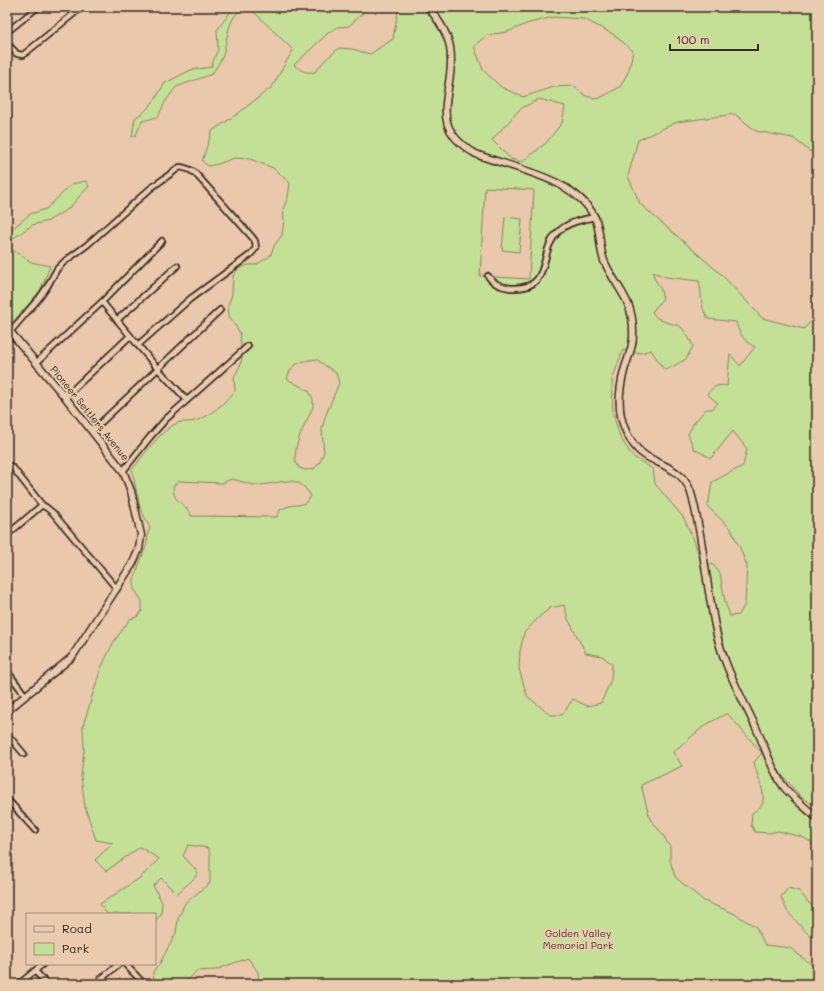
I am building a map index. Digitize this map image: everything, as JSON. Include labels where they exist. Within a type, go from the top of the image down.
[{"type":"main road","points":[[428,7],[441,25],[450,46],[451,57],[446,116],[450,131],[456,139],[476,154],[541,176],[562,185],[588,206],[595,217],[603,260],[625,296],[633,322],[631,349],[623,373],[619,397],[621,417],[636,447],[644,455],[677,472],[686,481],[690,490],[697,521],[715,628],[728,668],[778,778],[793,796],[817,818]]},
{"type":"main road","name":"Pioneer Settlers Avenue","points":[[7,711],[72,657],[133,563],[141,542],[132,491],[122,471],[65,397],[9,330]]},
{"type":"street","points":[[7,32],[38,7]]},
{"type":"street","points":[[7,43],[17,54],[23,55],[82,7]]},
{"type":"street","points":[[9,330],[40,297],[57,269],[64,262],[97,238],[151,188],[180,167],[190,169],[252,237],[255,241],[256,248],[250,255],[190,299],[138,345]]},
{"type":"street","points":[[488,276],[496,284],[503,287],[518,288],[535,282],[541,275],[551,242],[556,233],[565,226],[574,222],[595,217]]},
{"type":"street","points":[[36,363],[102,302],[162,240]]},
{"type":"street","points":[[117,320],[177,266]]},
{"type":"street","points":[[102,302],[158,369],[187,400]]},
{"type":"street","points":[[92,431],[220,310]]},
{"type":"street","points":[[65,397],[130,336]]},
{"type":"street","points":[[122,471],[150,437],[187,400],[248,346]]},
{"type":"street","points":[[7,466],[13,468],[42,505],[54,513],[117,589]]},
{"type":"street","points":[[7,535],[42,505]]},
{"type":"street","points":[[7,671],[25,696]]},
{"type":"street","points":[[7,734],[24,754]]},
{"type":"street","points":[[7,799],[34,830]]},
{"type":"street","points":[[19,984],[42,965]]},
{"type":"street","points":[[95,984],[118,965]]},
{"type":"street","points":[[126,965],[144,984]]},
{"type":"street","points":[[35,971],[47,984]]},
{"type":"green space","points":[[234,7],[245,7],[239,11],[231,23],[222,58],[212,74],[176,87],[165,102],[158,117],[142,121],[136,135],[132,137],[135,118],[144,112],[154,101],[165,83],[191,70],[211,67],[218,49],[217,30]]},
{"type":"green space","name":"Golden Valley Memorial Park","points":[[249,7],[369,7],[349,26],[338,27],[328,33],[294,65],[306,72],[315,72],[325,60],[339,48],[352,49],[370,54],[393,39],[398,11],[401,7],[817,7],[817,157],[793,138],[756,131],[735,114],[677,122],[638,140],[628,176],[640,204],[722,275],[762,318],[804,329],[817,314],[817,807],[800,796],[772,763],[778,782],[796,805],[817,822],[817,852],[811,842],[802,837],[778,831],[769,833],[755,832],[751,825],[752,813],[759,808],[763,802],[763,797],[762,787],[754,762],[762,753],[727,713],[704,726],[673,752],[682,766],[641,785],[650,819],[663,835],[670,847],[670,860],[675,877],[704,901],[733,913],[756,927],[765,945],[790,948],[817,969],[817,976],[811,984],[259,984],[258,972],[248,958],[215,970],[196,971],[187,980],[177,984],[154,984],[153,972],[160,963],[176,933],[178,919],[185,903],[210,883],[210,855],[208,848],[188,845],[183,856],[198,872],[177,894],[161,878],[153,886],[162,902],[161,914],[156,920],[156,913],[106,913],[100,904],[140,878],[159,859],[140,847],[106,871],[95,860],[113,843],[96,840],[85,807],[81,776],[84,750],[83,726],[101,668],[113,643],[130,619],[137,617],[142,611],[142,601],[134,589],[134,579],[147,543],[150,528],[140,508],[132,470],[152,444],[170,427],[181,422],[193,422],[212,413],[235,391],[234,377],[240,366],[242,358],[240,333],[229,316],[228,305],[232,295],[233,276],[238,269],[248,265],[256,265],[270,256],[274,246],[282,235],[284,221],[283,209],[288,197],[290,183],[273,168],[250,159],[234,158],[208,166],[202,161],[212,131],[236,115],[272,87],[293,50]],"holes":[[[553,17],[584,19],[613,34],[633,51],[629,70],[620,87],[598,99],[586,96],[573,86],[554,87],[523,97],[501,87],[483,70],[474,46],[487,35],[507,32],[529,23]],[[539,99],[565,106],[562,123],[546,143],[522,162],[511,159],[492,140],[520,109]],[[485,187],[534,190],[529,279],[480,276]],[[653,272],[666,277],[699,281],[702,305],[708,319],[736,322],[743,337],[748,343],[755,347],[740,366],[730,354],[727,386],[720,385],[707,394],[718,403],[712,409],[706,409],[694,423],[688,434],[694,449],[711,458],[733,431],[747,449],[743,466],[712,482],[708,507],[731,529],[747,566],[745,604],[739,615],[730,616],[725,602],[720,573],[713,565],[700,560],[694,540],[683,517],[655,484],[653,469],[632,456],[620,437],[613,414],[612,380],[623,350],[641,353],[651,350],[662,367],[666,370],[686,359],[693,346],[688,336],[680,326],[665,322],[657,318],[652,312],[663,298],[660,288],[654,278]],[[316,359],[336,373],[339,383],[325,417],[322,430],[324,452],[320,462],[314,469],[305,470],[299,468],[295,460],[296,448],[300,435],[313,407],[313,399],[309,391],[287,379],[291,369],[294,366],[301,362]],[[231,479],[255,485],[293,481],[299,483],[311,496],[309,500],[304,503],[289,506],[280,510],[277,517],[191,516],[189,511],[175,497],[173,486],[179,481],[223,483]],[[564,605],[568,619],[586,653],[602,656],[612,664],[611,680],[601,703],[587,706],[573,699],[562,715],[550,715],[527,696],[519,669],[520,651],[524,633],[550,608]]]},
{"type":"green space","points":[[86,181],[89,186],[68,209],[48,221],[32,225],[11,240],[11,249],[31,262],[50,266],[40,291],[10,325],[7,321],[7,233],[30,214],[46,209],[72,184]]},
{"type":"green space","points":[[505,217],[522,219],[519,252],[502,250]]},
{"type":"green space","points":[[788,888],[799,891],[817,910],[817,939],[809,935],[787,911],[781,897]]}]
